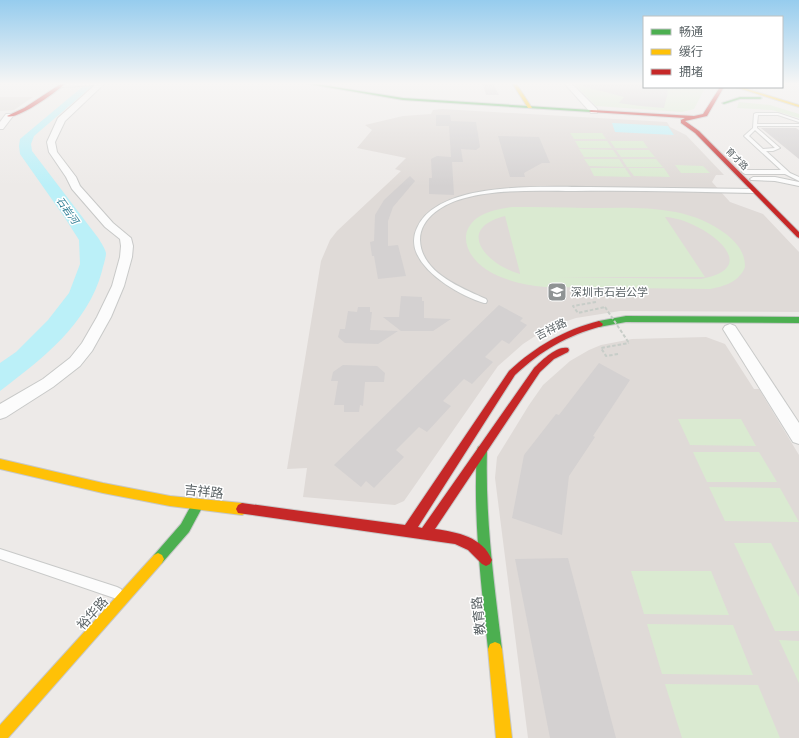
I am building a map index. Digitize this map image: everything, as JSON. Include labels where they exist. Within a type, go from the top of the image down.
[{"type":"street","points":[[0,127],[4,117]]},
{"type":"street","points":[[3,410],[48,383],[75,362],[87,347],[104,317],[118,286],[126,257],[127,246],[125,238],[109,225],[75,187],[71,177],[53,152],[51,142],[65,117]]},
{"type":"street","points":[[674,117],[690,120],[698,117]]},
{"type":"street","name":"育才路","points":[[690,120],[711,129],[719,146],[799,224]]},
{"type":"street","name":"育才路","points":[[690,120],[695,131],[799,236]]},
{"type":"street","name":"吉祥路","points":[[408,532],[512,374],[526,359],[542,347],[560,337],[581,328],[601,322],[626,319],[799,320]]},
{"type":"street","points":[[730,329],[799,437]]},
{"type":"street","points":[[486,560],[482,552],[464,541],[425,534],[537,370],[552,357],[574,345]]},
{"type":"street","name":"教育路","points":[[482,449],[480,477],[486,560],[504,738]]},
{"type":"street","name":"吉祥路","points":[[0,464],[103,488],[170,501],[425,534]]},
{"type":"street","name":"裕华路","points":[[0,736],[185,528],[198,504]]},
{"type":"lane","points":[[756,117],[755,126],[746,136],[786,172],[799,179]]},
{"type":"lane","points":[[788,117],[799,121]]},
{"type":"lane","points":[[755,126],[799,125]]},
{"type":"lane","points":[[755,126],[778,148],[773,150],[762,150]]},
{"type":"lane","points":[[745,172],[786,172]]},
{"type":"lane","points":[[753,179],[775,179],[799,184]]},
{"type":"lane","points":[[484,301],[451,285],[430,269],[418,253],[416,243],[417,236],[423,221],[434,210],[451,201],[480,194],[540,189],[755,191]]},
{"type":"lane","points":[[0,554],[125,595]]},
{"type":"path","points":[[596,302],[573,306],[578,313],[605,307],[629,343],[601,348],[606,356],[618,354]]},
{"type":"shaded area","name":"深圳市石岩公学","points":[[397,117],[588,117],[667,122],[670,127],[686,135],[724,175],[716,175],[712,182],[730,202],[763,214],[799,252],[799,312],[620,311],[576,318],[558,324],[543,331],[523,344],[498,366],[404,501],[395,505],[303,497],[307,468],[287,469],[321,261],[330,240],[337,231],[401,171],[395,169],[406,158],[357,148],[372,130],[365,125]]},
{"type":"shaded area","points":[[706,337],[725,344],[754,389],[759,389],[799,455],[799,738],[528,738],[495,478],[497,457],[543,385],[570,361],[589,350],[601,345],[632,339]]},
{"type":"green space","points":[[570,133],[602,133],[606,139],[574,139]]},
{"type":"green space","points":[[575,141],[607,141],[612,148],[579,148]]},
{"type":"green space","points":[[610,141],[643,141],[648,148],[615,148]]},
{"type":"green space","points":[[579,149],[613,150],[618,157],[584,157]]},
{"type":"green space","points":[[616,150],[649,150],[655,157],[621,157]]},
{"type":"green space","points":[[584,159],[619,159],[624,167],[589,166]]},
{"type":"green space","points":[[622,159],[656,159],[663,167],[627,167]]},
{"type":"green space","points":[[675,165],[703,166],[710,173],[681,173]]},
{"type":"green space","points":[[590,168],[625,168],[631,177],[594,176]]},
{"type":"green space","points":[[628,168],[664,168],[670,177],[634,176]]},
{"type":"green space","points":[[512,207],[640,208],[676,212],[694,217],[710,224],[726,234],[740,248],[744,257],[745,267],[735,280],[726,285],[710,289],[545,287],[515,282],[494,274],[480,265],[470,252],[467,246],[466,238],[467,231],[477,218],[489,212]],"holes":[[[505,216],[520,273],[520,274],[497,263],[487,255],[481,246],[479,238],[481,229],[490,222]],[[665,217],[679,219],[695,225],[709,234],[721,244],[728,254],[729,264],[720,273],[701,279],[553,277],[705,277]]]},
{"type":"green space","points":[[678,419],[741,419],[756,446],[690,445]]},
{"type":"green space","points":[[693,452],[759,452],[777,482],[707,482]]},
{"type":"green space","points":[[709,487],[780,488],[799,522],[725,521]]},
{"type":"green space","points":[[734,543],[771,543],[799,597],[799,631],[775,631]]},
{"type":"green space","points":[[631,571],[711,571],[729,615],[644,614]]},
{"type":"green space","points":[[647,624],[733,625],[753,675],[662,674]]},
{"type":"green space","points":[[779,640],[799,641],[799,683]]},
{"type":"green space","points":[[665,684],[758,685],[780,738],[682,738]]},
{"type":"water","name":"石岩河","points":[[46,117],[56,117],[34,136],[31,144],[32,151],[99,239],[106,253],[102,271],[95,290],[86,308],[75,324],[47,353],[0,391],[0,363],[16,352],[48,320],[69,293],[80,264],[79,240],[20,154],[20,139]]},
{"type":"water","points":[[612,123],[668,126],[674,135],[615,132]]},
{"type":"building","points":[[436,117],[450,117],[451,121],[476,122],[480,147],[476,150],[461,149],[463,162],[452,162],[454,195],[429,194],[429,178],[432,178],[431,159],[437,156],[451,157],[449,126],[436,126]]},
{"type":"building","points":[[761,128],[796,128],[799,130],[799,159]]},
{"type":"building","points":[[498,136],[539,137],[550,163],[542,163],[524,173],[525,177],[510,177]]},
{"type":"building","points":[[410,176],[415,181],[393,207],[388,221],[388,246],[398,245],[406,276],[378,279],[370,242],[374,241],[375,215],[384,200]]},
{"type":"building","points":[[401,296],[422,297],[422,301],[424,301],[424,318],[451,319],[433,331],[401,331],[383,317],[399,317]]},
{"type":"building","points":[[499,305],[523,318],[520,321],[527,325],[509,344],[502,340],[485,357],[493,362],[472,384],[464,379],[443,401],[451,406],[427,432],[419,427],[396,450],[404,457],[374,488],[366,481],[361,487],[334,465]]},
{"type":"building","points":[[358,307],[370,307],[370,312],[372,312],[370,330],[398,331],[378,344],[345,343],[338,337],[340,329],[345,329],[348,311],[357,312]]},
{"type":"building","points":[[599,363],[630,380],[569,476],[562,535],[512,518],[524,455],[556,414],[559,415]]},
{"type":"building","points":[[343,365],[377,366],[385,373],[384,382],[365,382],[363,406],[360,405],[359,412],[344,412],[344,405],[334,405],[338,381],[331,381],[333,372]]},
{"type":"building","points":[[568,558],[616,738],[550,738],[515,559]]},
{"type":"traffic: fast","points":[[599,324],[626,319],[799,320]]},
{"type":"traffic: fast","points":[[482,450],[482,524],[486,575],[495,649]]},
{"type":"traffic: fast","points":[[158,559],[185,528],[198,504]]},
{"type":"traffic: slow","points":[[0,464],[103,488],[170,501],[242,509]]},
{"type":"traffic: slow","points":[[0,736],[158,559]]},
{"type":"traffic: slow","points":[[495,649],[504,738]]},
{"type":"traffic: jam","points":[[693,117],[683,120],[683,122],[697,132],[799,236]]},
{"type":"traffic: jam","points":[[408,532],[512,373],[531,356],[552,342],[575,331],[599,324]]},
{"type":"traffic: jam","points":[[425,534],[537,370],[551,357],[565,350]]},
{"type":"traffic: jam","points":[[242,509],[455,538],[472,546],[480,552],[486,560]]},
{"type":"place","name":"深圳市石岩公学","points":[[557,292]]}]
